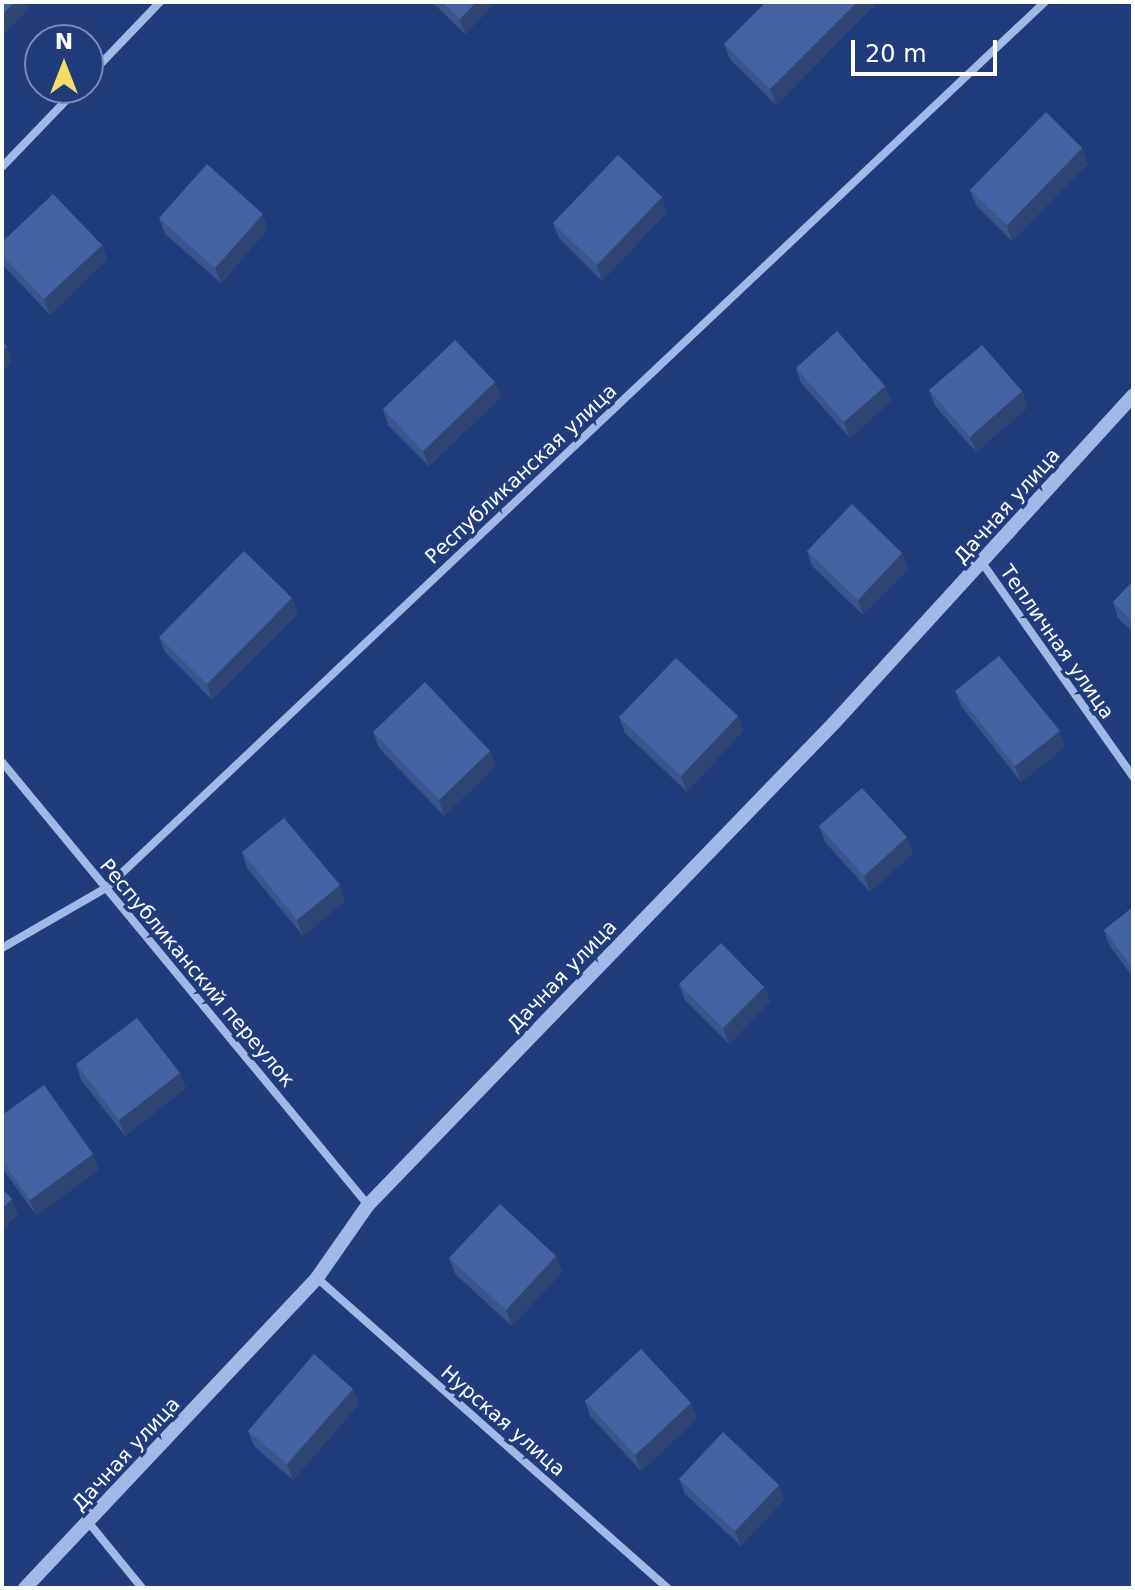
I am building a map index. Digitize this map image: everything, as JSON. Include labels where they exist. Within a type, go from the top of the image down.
[{"type":"street","points":[[104,60],[160,2]]},
{"type":"street","name":"Республиканская улица","points":[[2,948],[106,888],[1045,2]]},
{"type":"street","points":[[2,167],[63,104]]},
{"type":"street","name":"Дачная улица","points":[[25,1588],[317,1278],[368,1205],[983,564],[1133,395]]},
{"type":"street","name":"Тепличная улица","points":[[983,564],[1133,777]]},
{"type":"street","name":"Республиканский переулок","points":[[2,762],[368,1205]]},
{"type":"street","name":"Нурская улица","points":[[317,1278],[668,1588]]},
{"type":"street","points":[[89,1523],[142,1588]]},
{"type":"building","points":[[2,2],[15,2],[2,15]]},
{"type":"building","points":[[442,2],[476,2],[460,19]]},
{"type":"building","points":[[766,2],[857,2],[770,89],[724,44]]},
{"type":"building","points":[[1046,112],[1082,148],[1007,225],[970,190]]},
{"type":"building","points":[[618,155],[662,197],[597,265],[553,223]]},
{"type":"building","points":[[207,164],[263,214],[215,268],[159,218]]},
{"type":"building","points":[[53,194],[102,245],[44,299],[2,255],[2,242]]},
{"type":"building","points":[[837,331],[885,386],[844,422],[796,368]]},
{"type":"building","points":[[455,340],[495,382],[423,451],[383,409]]},
{"type":"building","points":[[982,345],[1022,391],[970,437],[929,390]]},
{"type":"building","points":[[852,504],[902,553],[858,600],[807,551]]},
{"type":"building","points":[[244,551],[292,598],[207,684],[159,637]]},
{"type":"building","points":[[1133,581],[1133,622],[1113,602]]},
{"type":"building","points":[[999,656],[1060,731],[1015,766],[955,691]]},
{"type":"building","points":[[676,658],[738,716],[681,776],[619,717]]},
{"type":"building","points":[[425,682],[490,751],[439,800],[373,732]]},
{"type":"building","points":[[862,788],[907,837],[864,876],[819,826]]},
{"type":"building","points":[[284,818],[340,885],[297,920],[242,852]]},
{"type":"building","points":[[1133,907],[1133,969],[1104,930]]},
{"type":"building","points":[[721,943],[764,987],[723,1028],[679,984]]},
{"type":"building","points":[[137,1018],[180,1073],[119,1120],[76,1064]]},
{"type":"building","points":[[44,1085],[93,1154],[30,1200],[2,1161],[2,1115]]},
{"type":"building","points":[[2,1189],[12,1199],[2,1209]]},
{"type":"building","points":[[500,1204],[556,1256],[506,1310],[449,1258]]},
{"type":"building","points":[[641,1349],[691,1403],[635,1455],[585,1401]]},
{"type":"building","points":[[314,1354],[353,1389],[287,1464],[248,1431]]},
{"type":"building","points":[[723,1432],[779,1485],[735,1531],[679,1479]]}]
